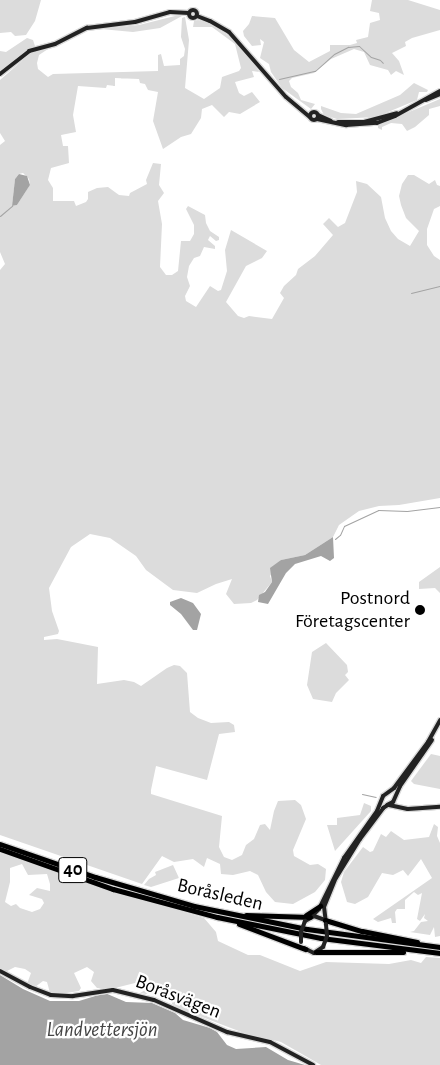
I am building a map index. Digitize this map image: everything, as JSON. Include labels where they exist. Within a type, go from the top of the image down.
[{"type":"highway","name":"Boråsleden","points":[[0,844],[115,884],[228,914],[366,939],[436,949],[440,953]]},
{"type":"highway","name":"Boråsleden","points":[[0,850],[118,890],[217,917],[321,938],[436,949]]},
{"type":"highway","points":[[300,917],[311,914],[320,906]]},
{"type":"highway","points":[[228,914],[309,918]]},
{"type":"highway","points":[[217,917],[305,949]]},
{"type":"highway","points":[[326,922],[436,949]]},
{"type":"highway","points":[[316,952],[436,949]]},
{"type":"street","points":[[0,74],[29,51],[55,44],[87,28],[102,24],[135,22],[170,12],[189,13],[194,10],[197,16],[216,24],[234,37],[290,101],[311,115],[340,125],[365,125],[390,119],[415,104],[440,93]]},
{"type":"street","points":[[311,115],[314,120],[318,117]]},
{"type":"street","points":[[440,720],[421,752],[388,793],[384,795],[377,811],[338,867],[320,906],[309,918],[301,932],[301,942],[305,949],[316,952],[323,947],[327,936],[324,904],[338,873],[383,808],[394,799],[400,786],[440,725]]},
{"type":"street","points":[[388,793],[402,806],[419,808]]},
{"type":"street","points":[[382,800],[389,805],[408,809],[440,807]]},
{"type":"street","points":[[309,918],[317,916],[326,922]]},
{"type":"street","name":"Boråsvägen","points":[[0,972],[51,995],[73,996],[113,990],[154,1000],[227,1032],[270,1042],[313,1065]]},
{"type":"shaded area","points":[[0,0],[41,0],[35,21],[26,35],[15,36],[11,32],[0,33]]},
{"type":"shaded area","points":[[372,0],[408,0],[440,10],[440,30],[412,38],[405,42],[406,46],[392,53],[399,61],[404,75],[396,71],[391,75],[388,70],[370,65],[364,52],[354,49],[331,59],[314,73],[292,78],[289,81],[291,87],[298,93],[301,100],[315,104],[311,109],[282,88],[271,72],[269,64],[260,58],[264,42],[260,39],[261,45],[252,46],[244,36],[243,31],[249,24],[252,16],[275,18],[294,50],[309,62],[330,51],[330,45],[350,45],[357,43],[356,40],[368,37],[370,23],[380,20],[379,13],[370,11]]},
{"type":"shaded area","points":[[182,16],[160,28],[133,32],[101,29],[139,25]]},
{"type":"shaded area","points":[[185,17],[189,40],[185,88],[204,99],[220,88],[222,77],[239,71],[241,68],[235,44],[212,27],[193,27],[194,21],[198,20],[208,23],[229,36],[255,65],[259,72],[252,71],[254,77],[235,82],[239,93],[244,96],[252,92],[260,102],[240,114],[229,112],[224,117],[212,105],[202,109],[201,118],[191,134],[181,137],[163,149],[153,121],[158,92],[148,90],[145,84],[140,83],[139,79],[115,78],[115,86],[107,85],[106,88],[78,86],[73,115],[76,132],[61,135],[63,146],[68,146],[69,163],[51,168],[48,180],[53,188],[53,201],[74,201],[76,206],[86,202],[88,192],[97,188],[108,187],[119,195],[129,196],[130,193],[147,184],[146,180],[153,163],[161,164],[159,185],[164,193],[158,201],[162,224],[160,267],[166,275],[172,275],[178,271],[181,241],[190,241],[194,234],[194,225],[186,209],[188,206],[205,215],[210,231],[219,237],[219,240],[216,241],[210,236],[208,240],[215,246],[215,249],[204,247],[200,256],[194,258],[189,266],[187,277],[190,286],[185,296],[186,301],[196,307],[210,286],[218,291],[221,290],[227,271],[225,250],[231,230],[267,251],[262,258],[246,266],[226,302],[238,316],[272,319],[284,298],[280,293],[284,286],[296,275],[298,269],[315,256],[333,235],[323,224],[329,218],[338,227],[345,223],[357,192],[356,181],[367,184],[381,197],[385,218],[391,231],[398,239],[410,246],[419,231],[406,218],[401,205],[399,196],[402,184],[408,175],[414,175],[429,184],[435,180],[437,185],[440,186],[440,206],[434,209],[427,229],[427,245],[434,256],[440,260],[440,498],[399,505],[379,506],[359,511],[339,525],[333,537],[305,555],[281,560],[270,576],[272,582],[257,600],[251,603],[234,604],[226,594],[232,579],[197,593],[173,590],[146,570],[136,556],[110,538],[90,534],[71,547],[49,588],[52,611],[59,631],[58,634],[44,637],[44,640],[57,639],[98,647],[97,684],[124,680],[141,686],[167,668],[174,665],[180,666],[187,673],[190,712],[198,718],[211,723],[229,722],[234,725],[235,732],[219,734],[207,780],[156,766],[151,790],[151,794],[222,816],[219,847],[224,857],[232,860],[242,855],[246,845],[254,839],[260,825],[265,824],[270,830],[278,801],[295,800],[301,805],[306,819],[293,850],[294,856],[310,865],[318,864],[326,869],[325,880],[315,892],[293,904],[275,902],[266,892],[258,875],[250,871],[233,875],[221,874],[220,864],[207,858],[204,867],[193,859],[174,862],[162,856],[142,884],[0,835],[0,270],[5,264],[0,252],[0,145],[5,141],[0,133],[0,80],[31,53],[51,47],[39,55],[37,63],[38,69],[48,77],[53,74],[158,71],[158,55],[161,54],[164,66],[180,65],[180,59],[184,56],[185,49],[181,37],[182,18]],"holes":[[[23,173],[29,179],[30,185],[17,205],[12,206],[15,179],[19,174]]]},
{"type":"shaded area","points":[[27,38],[33,40],[35,46],[0,72],[0,51],[6,52]]},
{"type":"shaded area","points":[[414,83],[428,90],[427,92],[419,92],[417,100],[376,117],[337,119],[324,115],[321,109],[321,106],[341,113],[356,114],[400,95]]},
{"type":"shaded area","points":[[440,99],[440,106],[429,109],[429,115],[407,131],[402,124],[391,123],[382,127],[382,130],[378,128],[378,125]]},
{"type":"shaded area","points":[[440,567],[440,593],[435,588],[419,589],[419,582]]},
{"type":"shaded area","points":[[326,643],[347,665],[348,672],[345,675],[349,680],[336,693],[332,702],[313,699],[307,685],[312,652]]},
{"type":"shaded area","points":[[431,754],[440,756],[440,789],[414,784],[411,781]]},
{"type":"shaded area","points":[[364,803],[371,806],[371,811],[335,851],[327,825],[337,825],[337,818],[360,815]]},
{"type":"shaded area","points":[[434,824],[438,827],[437,836],[440,843],[440,936],[435,937],[434,927],[430,935],[410,932],[414,931],[421,922],[428,921],[424,918],[425,914],[420,921],[417,919],[422,893],[418,895],[414,892],[405,900],[405,909],[397,909],[395,912],[396,923],[392,923],[391,918],[378,922],[373,919],[432,878],[421,859],[408,876],[403,870],[393,875],[382,873],[368,897],[355,904],[347,902],[341,882],[344,872],[363,847],[370,852],[373,851],[381,834],[386,837],[391,831],[404,840],[429,837]]},
{"type":"shaded area","points":[[0,853],[95,886],[204,918],[216,932],[218,941],[248,955],[260,955],[300,971],[326,962],[389,964],[411,960],[421,963],[426,957],[440,958],[440,1065],[321,1065],[281,1042],[244,1033],[181,1009],[172,1004],[170,992],[163,987],[146,994],[140,993],[147,989],[145,983],[139,982],[111,989],[97,988],[91,981],[94,972],[87,967],[74,973],[81,988],[79,991],[60,994],[50,993],[47,982],[43,981],[35,987],[27,984],[31,973],[25,969],[15,967],[5,972],[0,969]],"holes":[[[22,864],[28,875],[47,874],[50,884],[50,891],[37,888],[29,895],[42,899],[44,903],[40,909],[32,912],[20,908],[16,904],[11,906],[5,902],[10,882],[10,868]]]},
{"type":"shaded area","points":[[173,865],[179,878],[151,887],[144,885],[156,875],[155,872]]},
{"type":"water","points":[[19,174],[27,176],[30,185],[17,205],[12,206],[15,179]]},
{"type":"water","points":[[333,537],[334,558],[330,561],[321,556],[295,564],[286,573],[268,604],[258,602],[259,595],[265,592],[272,582],[270,568],[281,560],[305,555]]},
{"type":"water","points":[[181,598],[193,603],[201,614],[197,630],[193,630],[181,614],[170,605],[170,602]]},
{"type":"water","name":"Landvettersjön","points":[[0,975],[23,989],[50,1001],[79,1001],[105,993],[126,1002],[152,1003],[175,1013],[183,1020],[210,1028],[217,1032],[227,1045],[236,1049],[266,1047],[288,1060],[305,1065],[0,1065]]},
{"type":"waterway","points":[[279,79],[315,71],[334,54],[348,47],[359,46],[371,57],[383,63]]},
{"type":"waterway","points":[[0,216],[12,206]]},
{"type":"waterway","points":[[411,293],[440,286]]},
{"type":"waterway","points":[[335,539],[340,535],[344,526],[378,510],[407,511],[440,507]]},
{"type":"waterway","points":[[362,794],[376,797]]},
{"type":"place","name":"Postnord Företagscenter","points":[[420,610]]}]
